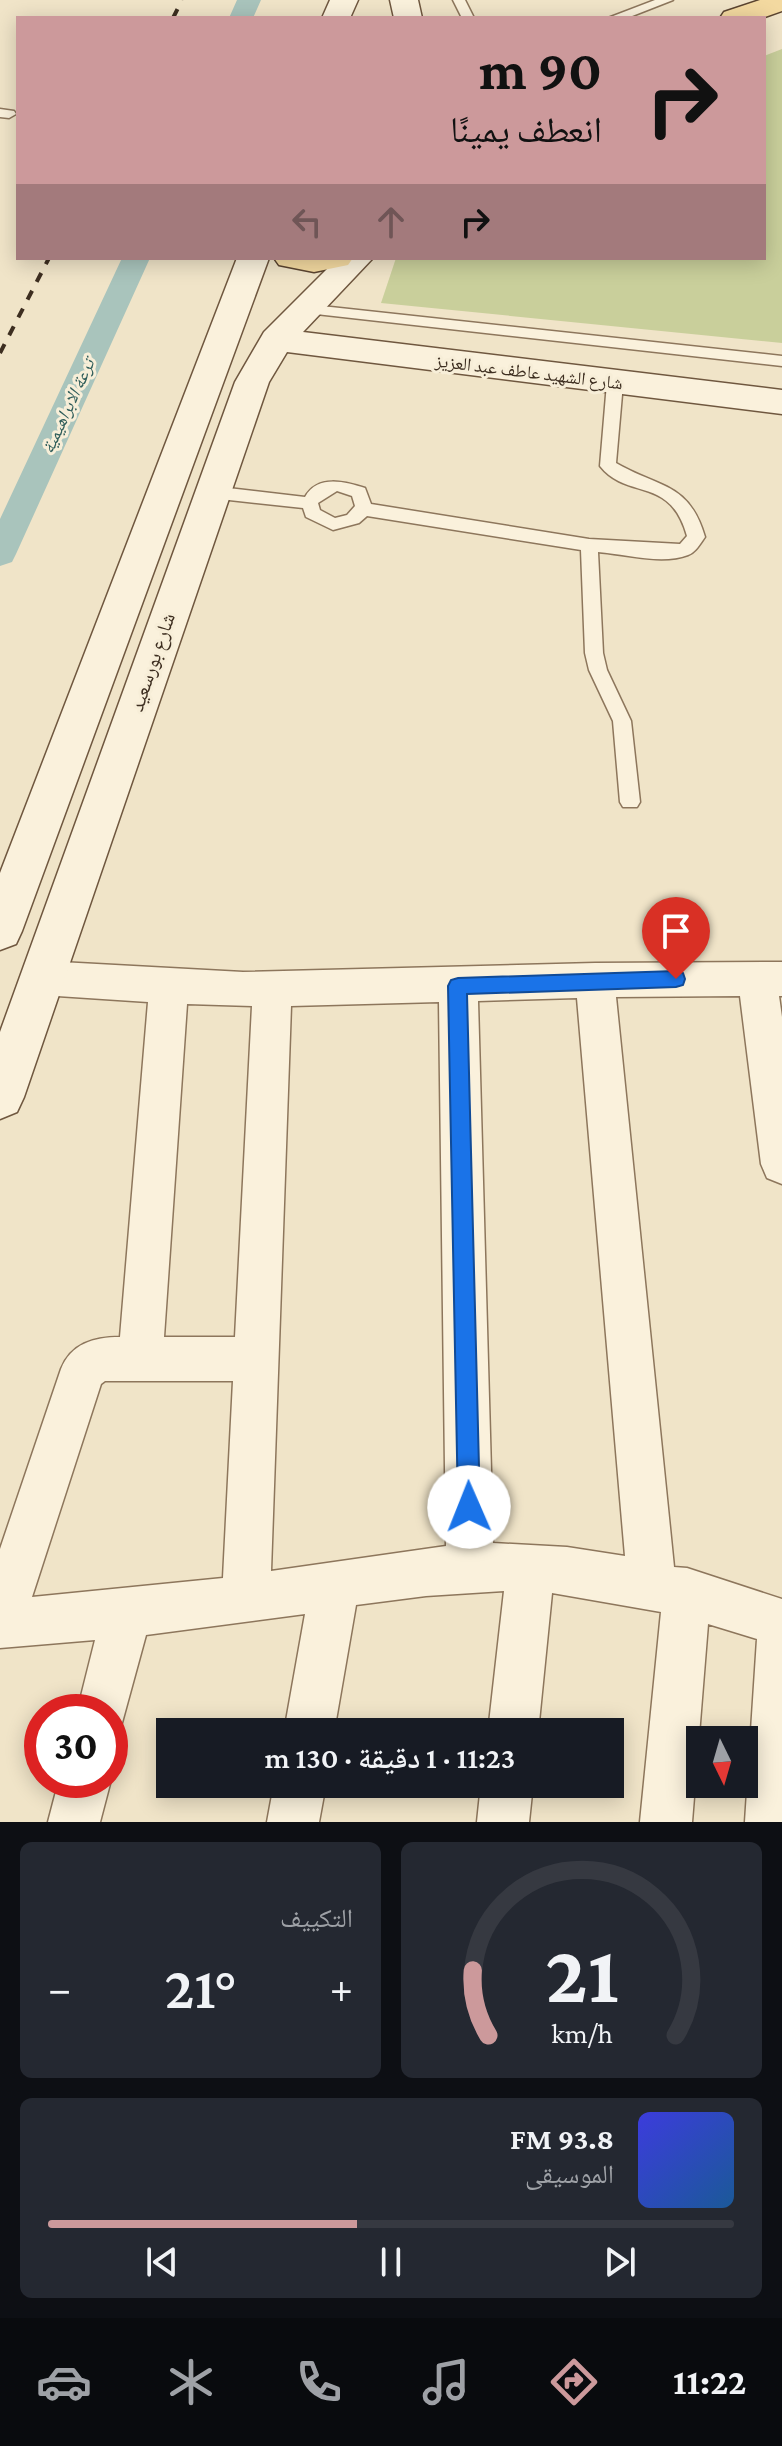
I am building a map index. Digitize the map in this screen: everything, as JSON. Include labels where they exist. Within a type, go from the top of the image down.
[{"type":"main road","points":[[740,16],[782,2]]},
{"type":"main road","points":[[0,931],[252,260]]},
{"type":"main road","points":[[302,260],[326,260]]},
{"type":"main road","name":"شارع بورسعيد","points":[[0,1097],[252,382],[276,340],[321,311],[356,260]]},
{"type":"main road","points":[[321,311],[330,347]]},
{"type":"main road","name":"شارع الشهيد عاطف عبد العزيز","points":[[276,340],[782,402]]},
{"type":"street","points":[[42,978],[169,987],[272,989],[595,980],[769,979],[782,1164]]},
{"type":"street","points":[[595,980],[669,1588],[666,1822]]},
{"type":"street","points":[[458,986],[470,1568]]},
{"type":"street","points":[[140,1360],[169,987]]},
{"type":"street","points":[[246,1599],[272,989]]},
{"type":"street","points":[[257,1359],[100,1359],[83,1369],[0,1623],[246,1599],[335,1584],[470,1568],[531,1568],[583,1572],[669,1588],[782,1623]]},
{"type":"street","points":[[515,1718],[531,1568]]},
{"type":"street","points":[[311,1718],[335,1584]]},
{"type":"street","points":[[106,1694],[127,1612]]},
{"type":"street","points":[[771,1822],[782,1636]]},
{"type":"street","points":[[74,1822],[80,1798]]},
{"type":"street","points":[[293,1822],[297,1798]]},
{"type":"street","points":[[503,1822],[506,1798]]},
{"type":"lane","points":[[620,16],[667,0]]},
{"type":"lane","name":"شارع الشهيد عاطف عبد العزيز","points":[[321,311],[782,361]]},
{"type":"lane","points":[[364,509],[589,545],[668,552],[685,550],[696,537],[689,513],[675,497],[658,486],[608,466],[615,383]]},
{"type":"lane","points":[[348,486],[359,492],[364,500],[364,509],[357,518],[333,524],[312,513],[310,503],[323,488],[348,486]]},
{"type":"lane","points":[[211,492],[310,503]]},
{"type":"lane","points":[[589,545],[594,653],[598,670],[622,721],[630,802]]},
{"type":"green space","points":[[782,49],[782,343],[381,303],[395,260],[766,260],[766,55]]},
{"type":"waterway","name":"ترعة الابراهيمية","points":[[242,16],[249,0]]},
{"type":"waterway","name":"ترعة الابراهيمية","points":[[0,554],[135,260]]},
{"type":"railway","points":[[174,16],[182,0]]},
{"type":"railway","points":[[0,353],[48,260]]},
{"type":"route","points":[[469,1507],[458,986],[676,979]]}]
